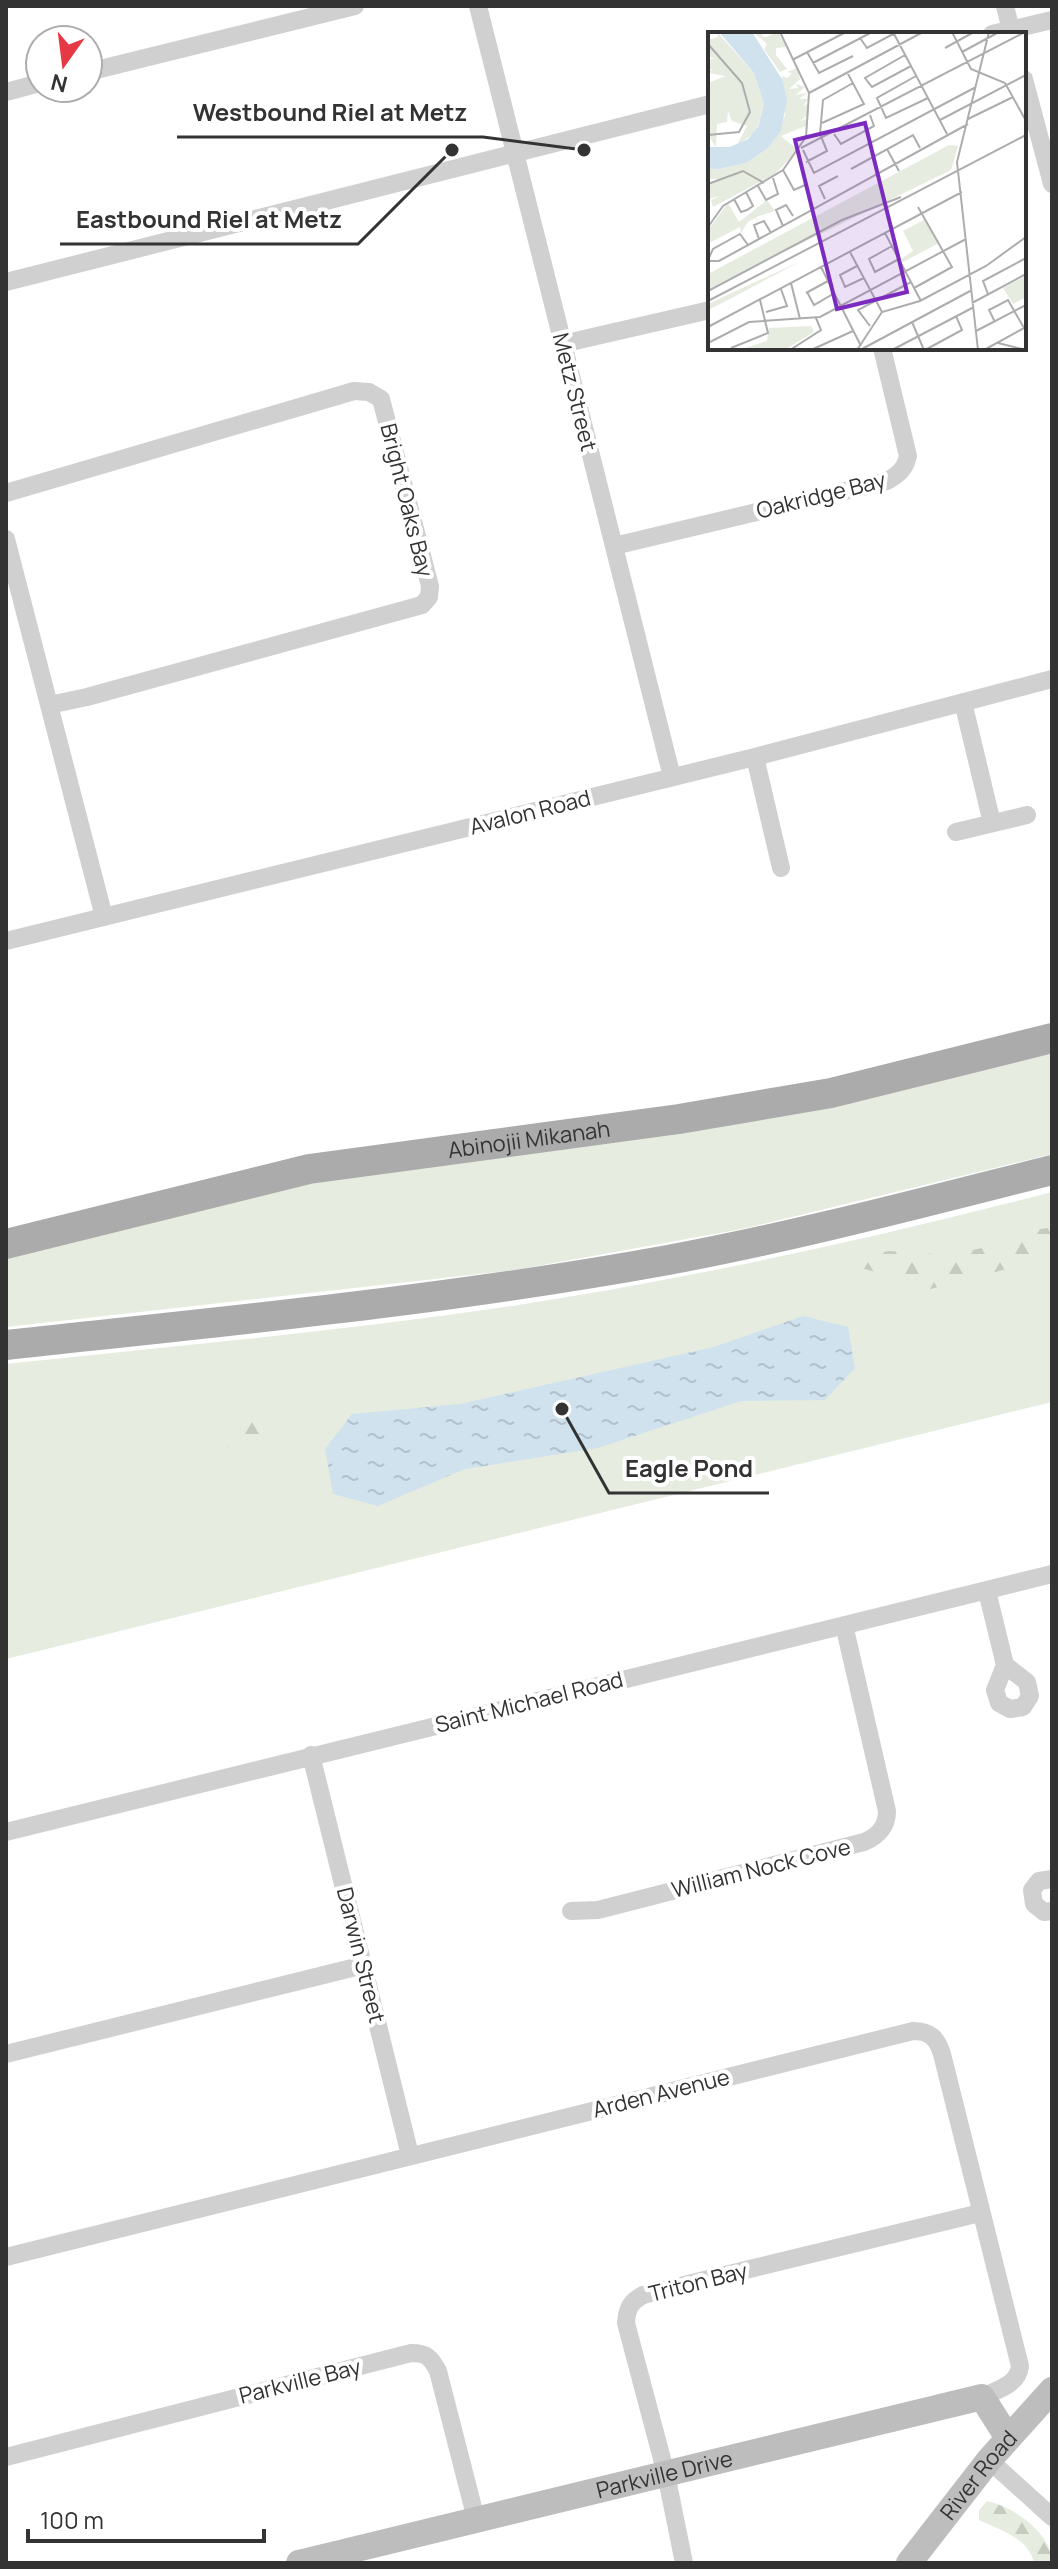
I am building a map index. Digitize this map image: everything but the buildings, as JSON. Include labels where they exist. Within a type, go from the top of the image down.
[{"type":"main road","name":"Abinojii Mikanah","points":[[6,1244],[309,1169],[679,1119],[831,1093],[1052,1038]]},
{"type":"main road","points":[[6,1345],[401,1301],[668,1260],[1052,1170]]},
{"type":"street","points":[[104,68],[355,6]]},
{"type":"street","name":"Metz Street","points":[[478,6],[672,777]]},
{"type":"street","points":[[1005,6],[1012,32],[1052,20]]},
{"type":"street","points":[[1026,86],[1052,184]]},
{"type":"street","points":[[6,282],[708,104]]},
{"type":"street","points":[[562,344],[708,310]]},
{"type":"street","name":"Oakridge Bay","points":[[614,546],[887,481],[898,474],[906,466],[908,456],[882,350]]},
{"type":"street","name":"Bright Oaks Bay","points":[[6,493],[354,391],[369,392],[381,399],[430,586],[429,597],[422,605],[49,705]]},
{"type":"street","points":[[6,539],[104,917]]},
{"type":"street","name":"Avalon Road","points":[[6,941],[755,757],[1052,679]]},
{"type":"street","points":[[963,702],[992,823]]},
{"type":"street","points":[[755,757],[781,868]]},
{"type":"street","points":[[956,832],[1027,815]]},
{"type":"street","name":"Saint Michael Road","points":[[6,1832],[1052,1574]]},
{"type":"street","points":[[987,1591],[1005,1665]]},
{"type":"street","name":"William Nock Cove","points":[[571,1911],[598,1910],[864,1842],[881,1831],[887,1820],[887,1811],[844,1625]]},
{"type":"street","name":"Darwin Street","points":[[311,1755],[410,2155]]},
{"type":"street","points":[[1052,1879],[1039,1881],[1032,1890],[1034,1904],[1044,1912],[1052,1911]]},
{"type":"street","points":[[6,2054],[364,1965]]},
{"type":"street","name":"Arden Avenue","points":[[6,2257],[923,2031],[933,2035],[942,2054],[1020,2366],[1015,2380],[982,2397]]},
{"type":"street","name":"Triton Bay","points":[[684,2563],[666,2474],[626,2323],[627,2311],[633,2300],[643,2295],[980,2213]]},
{"type":"street","name":"Parkville Bay","points":[[6,2457],[411,2353],[421,2353],[430,2357],[438,2371],[476,2519]]},
{"type":"street","name":"River Road","points":[[909,2563],[989,2460],[1052,2390]]},
{"type":"street","points":[[982,2397],[1008,2438]]},
{"type":"street","name":"Parkville Drive","points":[[299,2563],[982,2397]]},
{"type":"street","points":[[989,2460],[1052,2517]]},
{"type":"green space","points":[[1052,1047],[1052,1154],[742,1229],[515,1270],[6,1327],[6,1252],[309,1177]]},
{"type":"green space","points":[[1052,1192],[1052,1402],[6,1659],[6,1364],[386,1323],[580,1295],[784,1256]]},
{"type":"green space","points":[[1052,1227],[1052,1257],[927,1290],[908,1281],[836,1261],[889,1251],[949,1255]]},
{"type":"green space","points":[[263,1416],[271,1419],[257,1431],[262,1434],[248,1443],[229,1442],[227,1448],[195,1451],[199,1443]]},
{"type":"green space","points":[[987,2501],[1009,2509],[1030,2523],[1046,2542],[1052,2563],[1034,2563],[1020,2541],[979,2520],[979,2510]]},
{"type":"water","points":[[803,1316],[848,1327],[855,1368],[825,1400],[741,1401],[598,1448],[465,1469],[378,1506],[333,1494],[325,1449],[352,1414],[460,1404],[714,1347]]},
{"type":"place","name":"Eastbound Riel at Metz","points":[[452,150]]},
{"type":"place","name":"Westbound Riel at Metz","points":[[584,150]]},
{"type":"place","name":"Eagle Pond","points":[[562,1409]]}]
